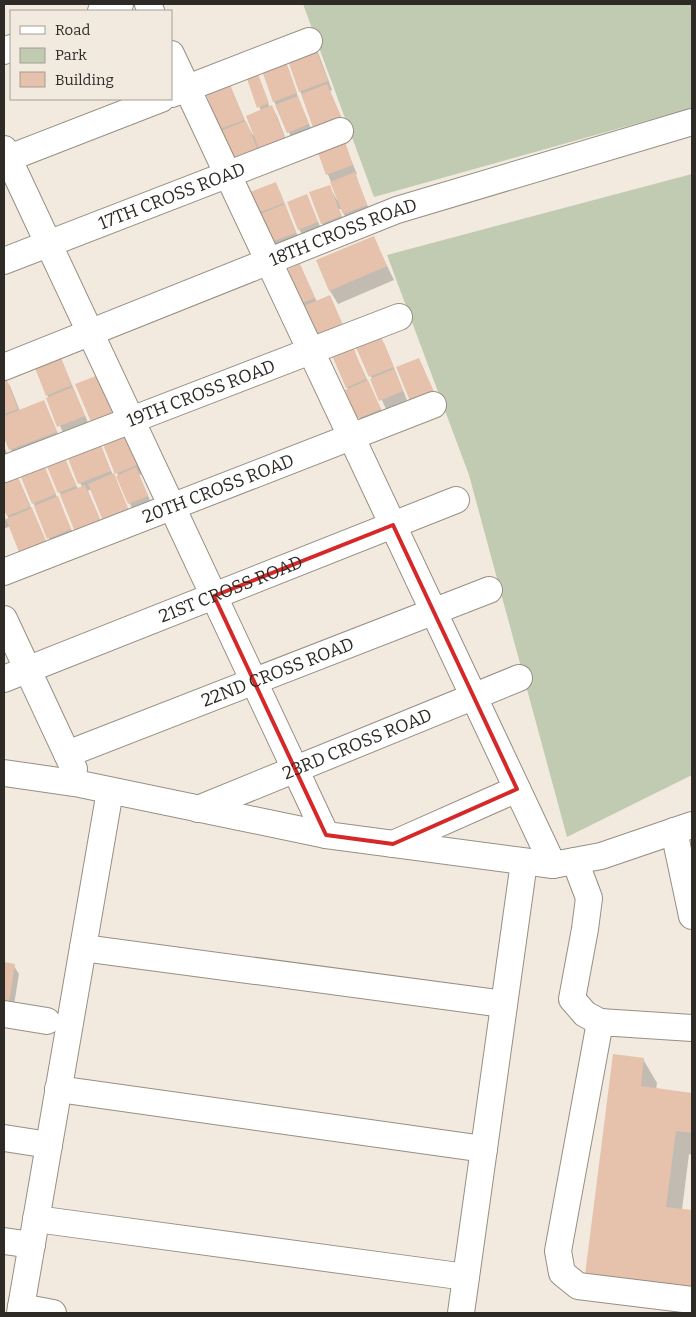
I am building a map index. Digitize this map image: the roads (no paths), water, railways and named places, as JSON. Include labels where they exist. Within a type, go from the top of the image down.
[{"type":"street","points":[[104,10],[120,4]]},
{"type":"street","points":[[179,92],[309,41]]},
{"type":"street","points":[[172,59],[179,92],[228,174],[517,788],[588,898],[585,929],[572,999],[585,1014],[600,1022],[692,1028]]},
{"type":"street","points":[[158,100],[5,156],[48,243],[326,835]]},
{"type":"street","name":"18TH CROSS ROAD","points":[[4,367],[397,210],[692,122]]},
{"type":"street","name":"17TH CROSS ROAD","points":[[4,261],[340,131]]},
{"type":"street","name":"19TH CROSS ROAD","points":[[4,469],[399,318]]},
{"type":"street","name":"20TH CROSS ROAD","points":[[4,572],[433,406]]},
{"type":"street","name":"21ST CROSS ROAD","points":[[15,674],[456,500]]},
{"type":"street","name":"22ND CROSS ROAD","points":[[67,754],[489,590]]},
{"type":"street","points":[[4,619],[15,674],[67,754],[80,784]]},
{"type":"street","name":"23RD CROSS ROAD","points":[[198,809],[518,678]]},
{"type":"street","points":[[4,773],[80,784],[326,835],[524,862],[564,863],[600,856],[683,828],[692,916]]},
{"type":"street","points":[[393,844],[517,788]]},
{"type":"street","points":[[53,1313],[20,1310],[110,791]]},
{"type":"street","points":[[461,1313],[524,862]]},
{"type":"street","points":[[83,948],[504,1004]]},
{"type":"street","points":[[4,1014],[48,1021]]},
{"type":"street","points":[[600,1022],[558,1251],[562,1273],[578,1286],[692,1300]]},
{"type":"street","points":[[58,1090],[484,1149]]},
{"type":"street","points":[[4,1138],[49,1145]]},
{"type":"street","points":[[36,1219],[466,1277]]},
{"type":"street","points":[[4,1241],[32,1245]]}]
